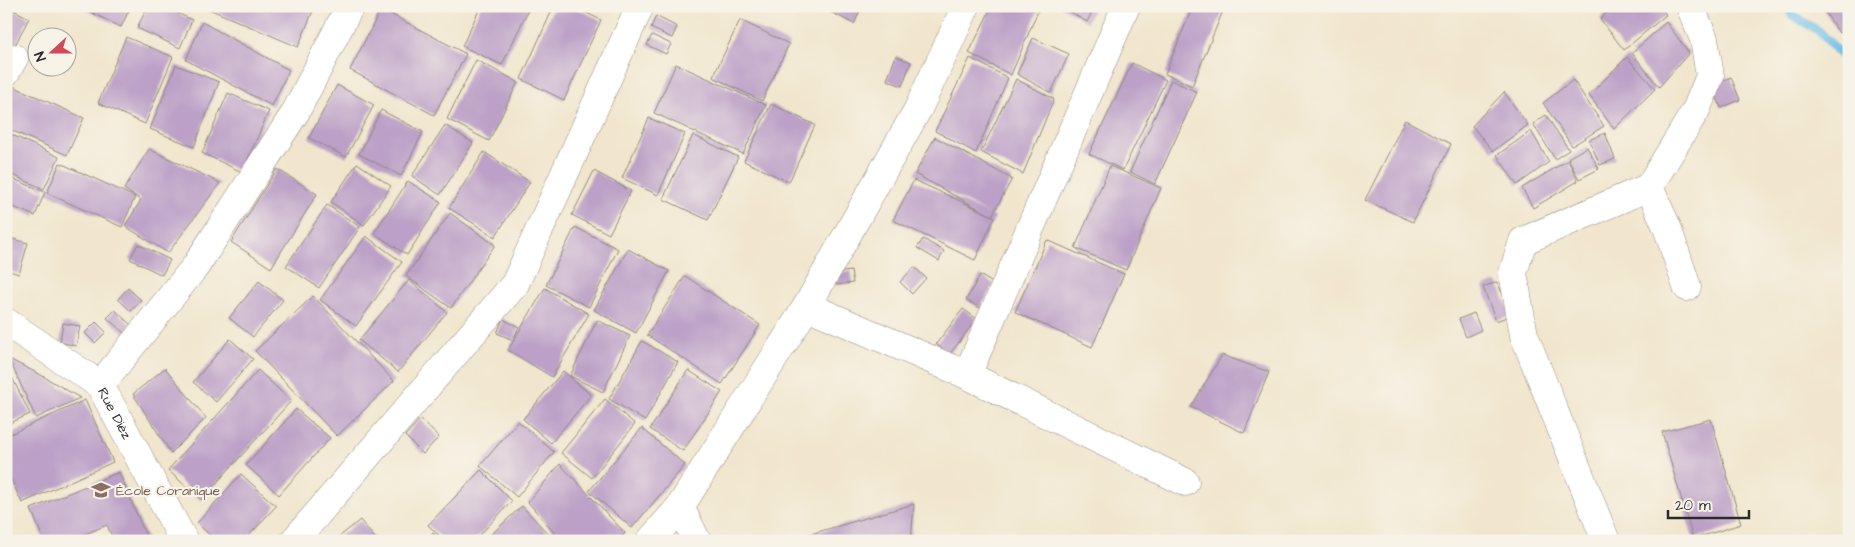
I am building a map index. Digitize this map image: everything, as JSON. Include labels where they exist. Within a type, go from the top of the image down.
[{"type":"street","points":[[100,385],[200,259],[295,114],[350,6]]},
{"type":"street","points":[[294,541],[515,284],[640,6]]},
{"type":"street","points":[[650,541],[680,507],[806,306],[918,109],[966,6]]},
{"type":"street","points":[[967,375],[1126,6]]},
{"type":"street","points":[[1606,541],[1524,335],[1513,273],[1522,241],[1649,187],[1696,110],[1710,76],[1704,39],[1690,6]]},
{"type":"street","points":[[1649,187],[1666,227],[1687,287]]},
{"type":"street","points":[[806,306],[967,375],[1185,482]]},
{"type":"street","name":"Rue Dièz","points":[[6,322],[100,385],[184,541]]},
{"type":"street","points":[[680,507],[697,541]]},
{"type":"building","points":[[6,6],[29,18],[12,51],[6,48]]},
{"type":"building","points":[[78,6],[131,6],[121,27]]},
{"type":"building","points":[[148,6],[163,6],[192,20],[180,48],[137,28]]},
{"type":"building","points":[[202,6],[315,6],[298,47]]},
{"type":"building","points":[[481,6],[530,6],[502,65],[462,46]]},
{"type":"building","points":[[554,6],[572,6],[601,20],[564,100],[521,79]]},
{"type":"building","points":[[819,6],[862,6],[854,24]]},
{"type":"building","points":[[992,6],[1040,6],[1011,75],[969,53]]},
{"type":"building","points":[[1060,6],[1095,6],[1087,22]]},
{"type":"building","points":[[1193,6],[1225,6],[1192,86],[1165,74]]},
{"type":"building","points":[[1616,6],[1660,6],[1666,15],[1624,50],[1600,19]]},
{"type":"building","points":[[1821,6],[1849,6],[1849,26],[1839,33]]},
{"type":"building","points":[[381,9],[466,54],[434,115],[350,70]]},
{"type":"building","points":[[656,16],[677,27],[672,38],[651,28]]},
{"type":"building","points":[[740,20],[789,44],[762,101],[713,77]]},
{"type":"building","points":[[202,22],[289,70],[272,106],[186,60]]},
{"type":"building","points":[[1666,22],[1689,53],[1659,87],[1632,53]]},
{"type":"building","points":[[652,35],[671,44],[666,54],[647,45]]},
{"type":"building","points":[[126,37],[173,57],[145,124],[98,103]]},
{"type":"building","points":[[1033,38],[1069,54],[1051,93],[1017,74]]},
{"type":"building","points":[[896,56],[911,62],[902,86],[887,80]]},
{"type":"building","points":[[1627,57],[1655,89],[1614,129],[1589,95]]},
{"type":"building","points":[[970,58],[1008,78],[976,153],[935,131]]},
{"type":"building","points":[[476,60],[518,82],[489,141],[447,119]]},
{"type":"building","points":[[1132,63],[1166,80],[1123,170],[1089,154]]},
{"type":"building","points":[[676,64],[766,105],[743,154],[654,113]]},
{"type":"building","points":[[176,65],[219,82],[194,147],[150,129]]},
{"type":"building","points":[[1731,77],[1740,100],[1721,108],[1712,85]]},
{"type":"building","points":[[1016,79],[1054,99],[1023,174],[981,152]]},
{"type":"building","points":[[1171,80],[1197,92],[1155,184],[1130,172]]},
{"type":"building","points":[[1573,80],[1604,126],[1572,146],[1543,103]]},
{"type":"building","points":[[6,83],[84,118],[67,155],[6,128]]},
{"type":"building","points":[[337,85],[374,105],[346,157],[309,138]]},
{"type":"building","points":[[1504,92],[1528,125],[1493,151],[1472,126]]},
{"type":"building","points":[[228,93],[269,111],[242,172],[202,153]]},
{"type":"building","points":[[771,104],[815,125],[789,182],[744,161]]},
{"type":"building","points":[[381,110],[423,132],[401,176],[359,154]]},
{"type":"building","points":[[1546,115],[1569,150],[1555,159],[1533,124]]},
{"type":"building","points":[[649,118],[685,134],[658,195],[622,178]]},
{"type":"building","points":[[1405,120],[1451,144],[1413,222],[1365,200]]},
{"type":"building","points":[[445,125],[473,143],[440,195],[412,176]]},
{"type":"building","points":[[1531,131],[1549,162],[1517,185],[1497,155]]},
{"type":"building","points":[[6,132],[59,157],[44,189],[6,172]]},
{"type":"building","points":[[1605,133],[1615,159],[1600,165],[1589,140]]},
{"type":"building","points":[[693,135],[738,157],[708,220],[663,199]]},
{"type":"building","points":[[935,137],[1012,179],[992,216],[915,174]]},
{"type":"building","points":[[1587,147],[1599,169],[1579,179],[1568,158]]},
{"type":"building","points":[[149,149],[220,183],[168,253],[125,226],[141,200],[124,189]]},
{"type":"building","points":[[484,152],[530,182],[495,237],[449,208]]},
{"type":"building","points":[[1568,160],[1578,181],[1533,208],[1522,188]]},
{"type":"building","points":[[60,163],[135,197],[122,227],[47,193]]},
{"type":"building","points":[[357,163],[391,186],[364,225],[331,202]]},
{"type":"building","points":[[1110,166],[1161,188],[1126,270],[1075,248]]},
{"type":"building","points":[[277,169],[317,194],[271,268],[231,242]]},
{"type":"building","points":[[594,171],[631,191],[609,234],[572,215]]},
{"type":"building","points":[[6,176],[45,192],[35,216],[6,204]]},
{"type":"building","points":[[914,180],[995,217],[975,260],[893,220]]},
{"type":"building","points":[[408,181],[441,202],[407,255],[374,233]]},
{"type":"building","points":[[327,205],[360,227],[319,288],[286,266]]},
{"type":"building","points":[[450,213],[495,245],[451,308],[406,276]]},
{"type":"building","points":[[575,227],[618,249],[589,307],[546,285]]},
{"type":"building","points":[[366,236],[402,262],[356,326],[320,300]]},
{"type":"building","points":[[6,237],[28,243],[19,274],[6,270]]},
{"type":"building","points":[[923,239],[944,251],[939,261],[917,248]]},
{"type":"building","points":[[1047,240],[1124,274],[1092,347],[1015,312]]},
{"type":"building","points":[[138,244],[170,260],[162,275],[130,259]]},
{"type":"building","points":[[628,249],[669,271],[636,333],[594,310]]},
{"type":"building","points":[[914,267],[926,278],[912,294],[900,282]]},
{"type":"building","points":[[851,271],[853,283],[836,285],[835,273]]},
{"type":"building","points":[[980,275],[994,284],[980,308],[966,300]]},
{"type":"building","points":[[685,276],[760,325],[722,384],[647,335]]},
{"type":"building","points":[[409,280],[447,312],[398,372],[359,340]]},
{"type":"building","points":[[259,281],[283,300],[253,337],[229,318]]},
{"type":"building","points":[[1497,282],[1512,315],[1496,321],[1483,287]]},
{"type":"building","points":[[128,288],[141,300],[131,311],[118,299]]},
{"type":"building","points":[[545,288],[589,314],[552,377],[508,350]]},
{"type":"building","points":[[313,296],[394,381],[337,436],[255,351]]},
{"type":"building","points":[[963,309],[977,319],[949,355],[936,344]]},
{"type":"building","points":[[115,310],[131,325],[124,333],[107,318]]},
{"type":"building","points":[[1474,313],[1481,330],[1466,337],[1459,319]]},
{"type":"building","points":[[503,319],[519,327],[513,340],[497,333]]},
{"type":"building","points":[[597,320],[630,336],[603,392],[570,376]]},
{"type":"building","points":[[96,322],[106,332],[95,343],[85,333]]},
{"type":"building","points":[[63,323],[80,326],[76,346],[60,342]]},
{"type":"building","points":[[230,339],[253,359],[216,402],[193,382]]},
{"type":"building","points":[[642,341],[678,362],[645,421],[609,399]]},
{"type":"building","points":[[1222,355],[1269,372],[1244,433],[1191,407]]},
{"type":"building","points":[[9,359],[41,375],[80,398],[36,418]]},
{"type":"building","points":[[6,365],[30,414],[6,425]]},
{"type":"building","points":[[165,368],[206,418],[171,453],[133,394]]},
{"type":"building","points":[[258,370],[291,401],[201,500],[168,470]]},
{"type":"building","points":[[688,370],[722,392],[683,451],[650,429]]},
{"type":"building","points":[[563,371],[591,395],[551,443],[523,419]]},
{"type":"building","points":[[605,399],[635,424],[592,478],[561,453]]},
{"type":"building","points":[[85,400],[113,462],[22,503],[6,468],[6,436]]},
{"type":"building","points":[[296,409],[330,438],[279,495],[246,465]]},
{"type":"building","points":[[420,419],[439,437],[423,454],[405,436]]},
{"type":"building","points":[[1711,419],[1741,524],[1693,539],[1662,432]]},
{"type":"building","points":[[518,421],[554,452],[517,497],[480,466]]},
{"type":"building","points":[[642,428],[685,465],[632,528],[589,491]]},
{"type":"building","points":[[560,464],[625,533],[617,541],[561,541],[528,502]]},
{"type":"building","points":[[481,470],[512,501],[474,541],[445,541],[428,525]]},
{"type":"building","name":"École Coranique","points":[[119,472],[148,541],[114,541],[107,525],[68,541],[44,541],[31,509]]},
{"type":"building","points":[[241,474],[276,506],[244,541],[216,541],[197,523]]},
{"type":"building","points":[[914,504],[911,541],[790,541],[790,540]]},
{"type":"building","points":[[522,506],[553,539],[550,541],[484,541]]},
{"type":"building","points":[[360,520],[377,541],[334,541]]},
{"type":"building","points":[[433,533],[440,541],[423,541]]},
{"type":"waterway","points":[[1787,6],[1792,15],[1819,31],[1849,63]]},
{"type":"place","name":"École Coranique","points":[[101,490]]}]
